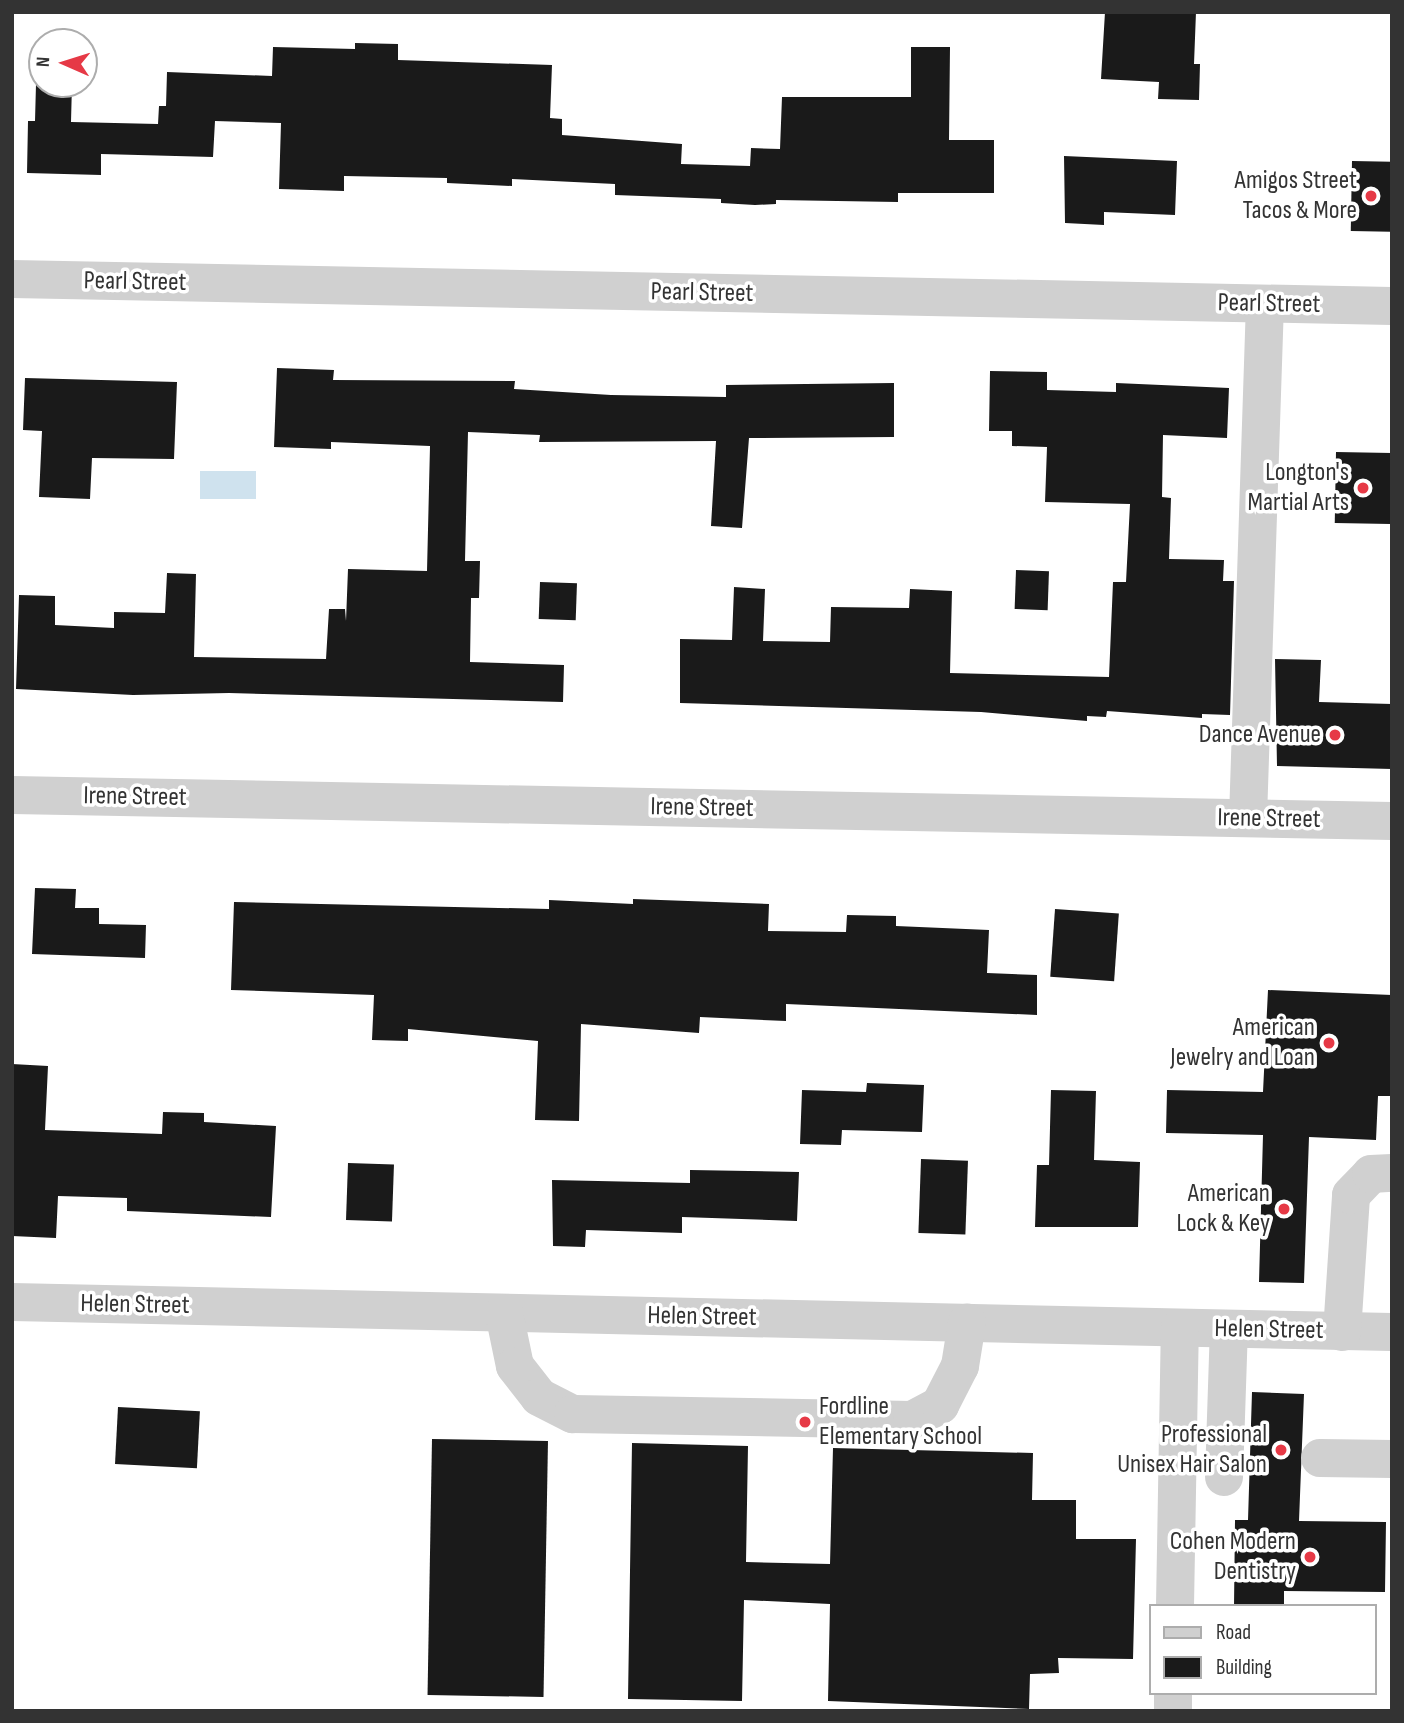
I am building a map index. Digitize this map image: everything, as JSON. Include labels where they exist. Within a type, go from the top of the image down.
[{"type":"street","name":"Pearl Street","points":[[12,279],[1392,306]]},
{"type":"street","points":[[1248,818],[1265,304]]},
{"type":"street","name":"Irene Street","points":[[12,795],[1392,821]]},
{"type":"street","points":[[1342,1332],[1351,1195],[1371,1174],[1392,1173]]},
{"type":"street","name":"Helen Street","points":[[12,1302],[1392,1332]]},
{"type":"street","points":[[504,1313],[515,1366],[539,1397],[573,1415],[912,1420],[940,1405],[960,1366],[967,1323]]},
{"type":"street","points":[[1174,1604],[1180,1328]]},
{"type":"street","points":[[1224,1477],[1229,1329]]},
{"type":"street","points":[[1320,1458],[1392,1459]]},
{"type":"water","points":[[200,471],[256,471],[256,499],[200,499]]},
{"type":"building","points":[[1105,12],[1196,12],[1194,64],[1200,64],[1199,100],[1158,99],[1159,82],[1101,79]]},
{"type":"building","points":[[355,43],[398,44],[398,60],[552,65],[550,118],[562,119],[562,135],[682,144],[681,164],[750,166],[751,148],[780,149],[782,97],[911,97],[911,47],[950,47],[949,140],[994,140],[994,193],[898,193],[898,202],[776,200],[776,204],[755,205],[721,203],[721,199],[615,195],[615,184],[512,179],[512,186],[447,183],[447,178],[344,176],[344,191],[279,189],[281,123],[215,121],[213,157],[101,154],[101,175],[27,173],[28,121],[35,121],[36,98],[72,98],[71,122],[158,124],[159,106],[166,106],[167,72],[272,76],[273,47],[355,49]]},
{"type":"building","points":[[1064,156],[1177,161],[1175,215],[1104,212],[1104,225],[1065,223]]},
{"type":"building","name":"Amigos Street Tacos & More","points":[[1352,161],[1392,162],[1391,232],[1351,231]]},
{"type":"building","points":[[277,368],[334,370],[333,380],[515,381],[514,389],[611,395],[726,397],[726,385],[894,383],[894,437],[749,438],[742,528],[711,526],[716,441],[539,442],[540,435],[468,432],[465,561],[480,561],[479,598],[471,598],[470,662],[564,665],[563,702],[229,693],[133,695],[16,689],[19,595],[55,596],[55,625],[114,628],[114,612],[165,613],[167,573],[196,574],[194,657],[326,659],[329,609],[345,609],[346,621],[348,569],[427,571],[430,446],[331,442],[331,449],[274,447]]},
{"type":"building","points":[[990,371],[1047,372],[1047,390],[1116,392],[1116,383],[1229,388],[1227,438],[1163,435],[1162,497],[1171,498],[1169,559],[1224,560],[1223,581],[1234,581],[1230,715],[1202,714],[1202,718],[1107,711],[1106,717],[1087,716],[1087,721],[981,712],[680,703],[680,639],[732,640],[734,587],[765,589],[763,641],[830,642],[831,607],[909,608],[910,589],[952,591],[950,673],[1109,677],[1113,582],[1126,582],[1130,504],[1045,502],[1047,447],[1012,446],[1012,431],[989,431]]},
{"type":"building","points":[[25,378],[177,382],[174,459],[92,458],[90,499],[39,497],[42,431],[23,430]]},
{"type":"building","name":"Longton's Martial Arts","points":[[1336,452],[1392,453],[1391,524],[1335,523]]},
{"type":"building","points":[[1016,570],[1049,571],[1048,610],[1015,609]]},
{"type":"building","points":[[540,582],[577,583],[576,620],[539,619]]},
{"type":"building","name":"Dance Avenue","points":[[1275,659],[1321,660],[1319,702],[1392,704],[1392,769],[1277,766]]},
{"type":"building","points":[[35,888],[76,889],[75,908],[99,908],[99,924],[146,925],[145,958],[32,954]]},
{"type":"building","points":[[633,899],[769,904],[768,931],[846,932],[847,915],[896,916],[896,926],[989,930],[987,973],[1037,975],[1037,1015],[786,1004],[786,1021],[700,1017],[699,1033],[581,1024],[579,1121],[535,1120],[538,1041],[408,1029],[408,1041],[372,1040],[374,995],[231,990],[234,902],[549,909],[549,900],[633,904]]},
{"type":"building","points":[[1055,909],[1119,913],[1114,981],[1050,977]]},
{"type":"building","points":[[1268,990],[1392,995],[1392,1096],[1378,1096],[1376,1140],[1309,1137],[1304,1283],[1259,1282],[1263,1135],[1166,1133],[1167,1090],[1263,1092]]},
{"type":"building","points":[[12,1064],[48,1066],[45,1130],[162,1134],[163,1112],[204,1113],[204,1122],[276,1126],[271,1217],[127,1211],[127,1198],[58,1196],[56,1238],[12,1236]]},
{"type":"building","points":[[867,1083],[924,1085],[922,1132],[842,1130],[841,1145],[800,1144],[802,1090],[866,1092]]},
{"type":"building","points":[[1051,1090],[1096,1091],[1094,1160],[1140,1162],[1138,1227],[1035,1227],[1037,1165],[1049,1165]]},
{"type":"building","points":[[921,1159],[968,1161],[965,1235],[918,1233]]},
{"type":"building","points":[[348,1163],[394,1165],[392,1222],[346,1220]]},
{"type":"building","points":[[690,1170],[799,1172],[797,1221],[682,1217],[682,1233],[586,1230],[585,1247],[553,1246],[552,1180],[690,1183]]},
{"type":"building","name":"Cohen Modern Dentistry","points":[[1252,1392],[1304,1394],[1299,1521],[1386,1522],[1385,1592],[1284,1591],[1284,1604],[1234,1604],[1235,1520],[1248,1520]]},
{"type":"building","points":[[118,1407],[200,1411],[197,1468],[115,1464]]},
{"type":"building","points":[[432,1439],[548,1441],[544,1697],[428,1695]]},
{"type":"building","points":[[632,1443],[748,1446],[746,1562],[830,1564],[833,1448],[1033,1453],[1032,1500],[1076,1500],[1076,1539],[1136,1539],[1133,1659],[1058,1658],[1059,1673],[1030,1674],[1029,1709],[828,1701],[830,1604],[744,1600],[742,1701],[628,1699]]},
{"type":"place","name":"Amigos Street Tacos & More","points":[[1371,196]]},
{"type":"place","name":"Longton's Martial Arts","points":[[1363,488]]},
{"type":"place","name":"Dance Avenue","points":[[1335,735]]},
{"type":"place","name":"American Jewelry and Loan","points":[[1329,1043]]},
{"type":"place","name":"American Lock & Key","points":[[1284,1209]]},
{"type":"place","name":"Fordline Elementary School","points":[[805,1422]]},
{"type":"place","name":"Professional Unisex Hair Salon","points":[[1281,1450]]},
{"type":"place","name":"Cohen Modern Dentistry","points":[[1310,1557]]}]
